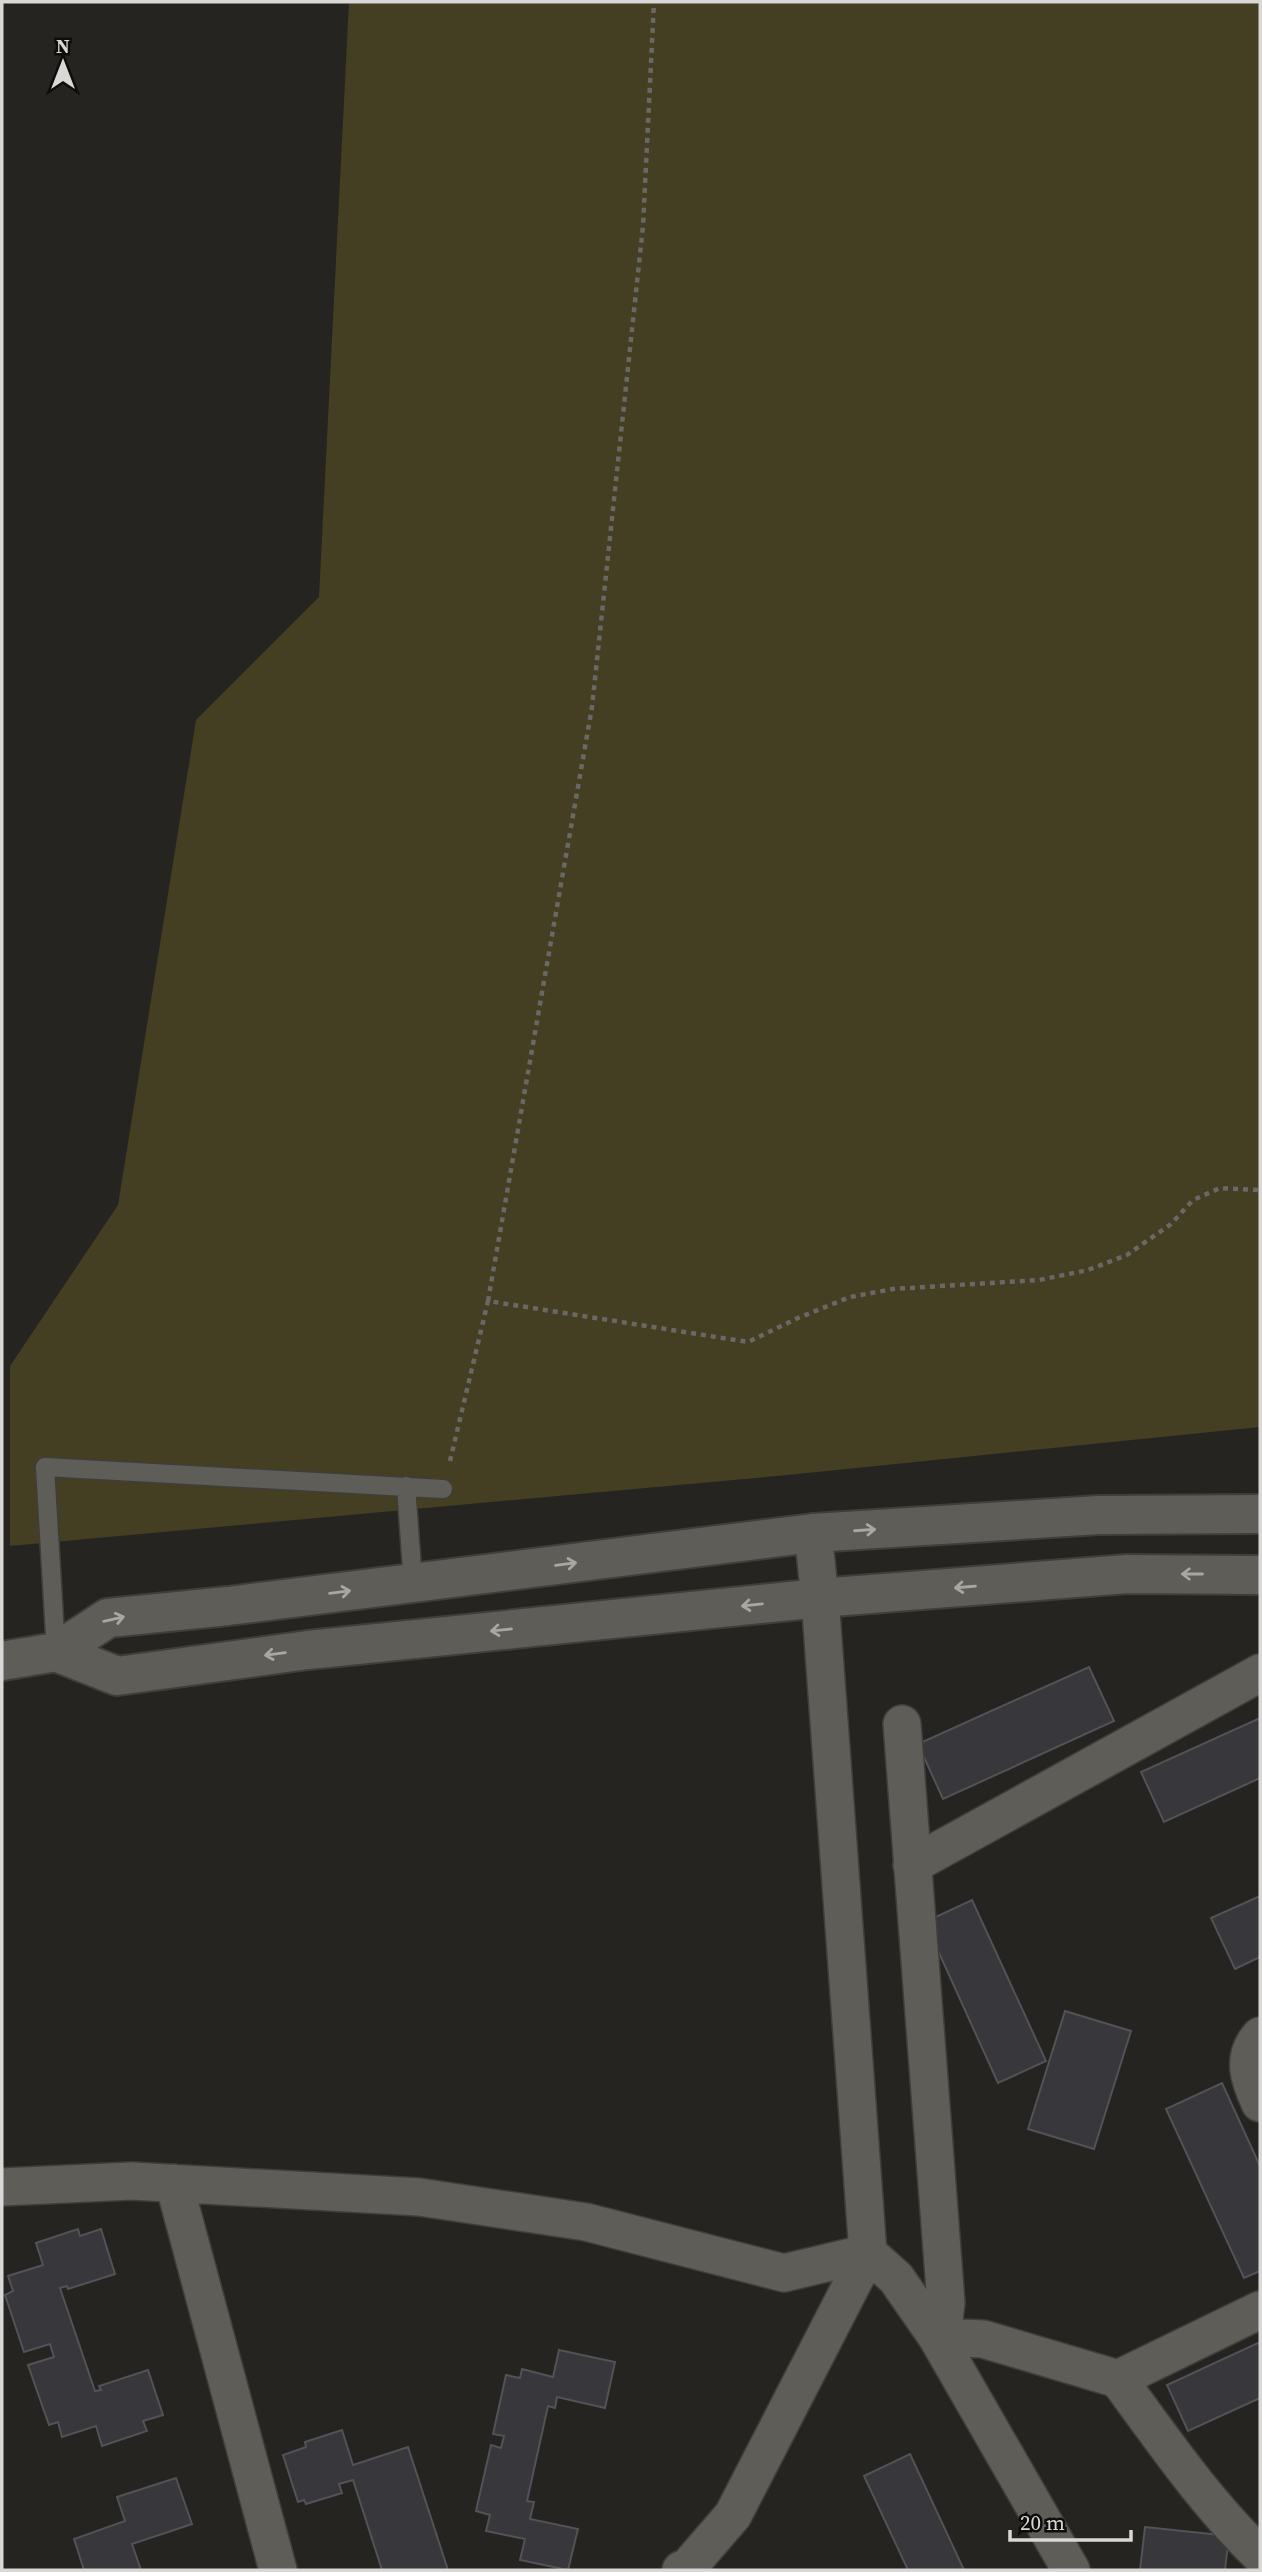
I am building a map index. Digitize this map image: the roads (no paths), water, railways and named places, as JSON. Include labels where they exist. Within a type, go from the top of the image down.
[{"type":"main road","points":[[2,1661],[56,1652],[108,1618],[813,1533],[1099,1515],[1260,1514]]},
{"type":"main road","points":[[56,1652],[117,1675],[309,1650],[820,1598],[1128,1574],[1260,1574]]},
{"type":"street","points":[[681,2570],[688,2566],[733,2515],[868,2253],[813,1533]]},
{"type":"street","points":[[912,1865],[1260,1673]]},
{"type":"street","points":[[902,1724],[946,2303],[944,2319],[937,2337]]},
{"type":"street","points":[[1260,2036],[1249,2056],[1248,2078],[1260,2103]]},
{"type":"street","points":[[2,2187],[132,2181],[418,2197],[586,2222],[785,2273],[868,2253]]},
{"type":"street","points":[[174,2183],[278,2570]]},
{"type":"street","points":[[868,2253],[896,2278],[937,2337],[1070,2570]]},
{"type":"street","points":[[1118,2379],[1260,2310]]},
{"type":"street","points":[[937,2337],[984,2339],[1118,2379],[1200,2490],[1227,2523],[1260,2555]]},
{"type":"lane","points":[[56,1652],[46,1467],[443,1489]]},
{"type":"lane","points":[[406,1486],[413,1583]]}]
